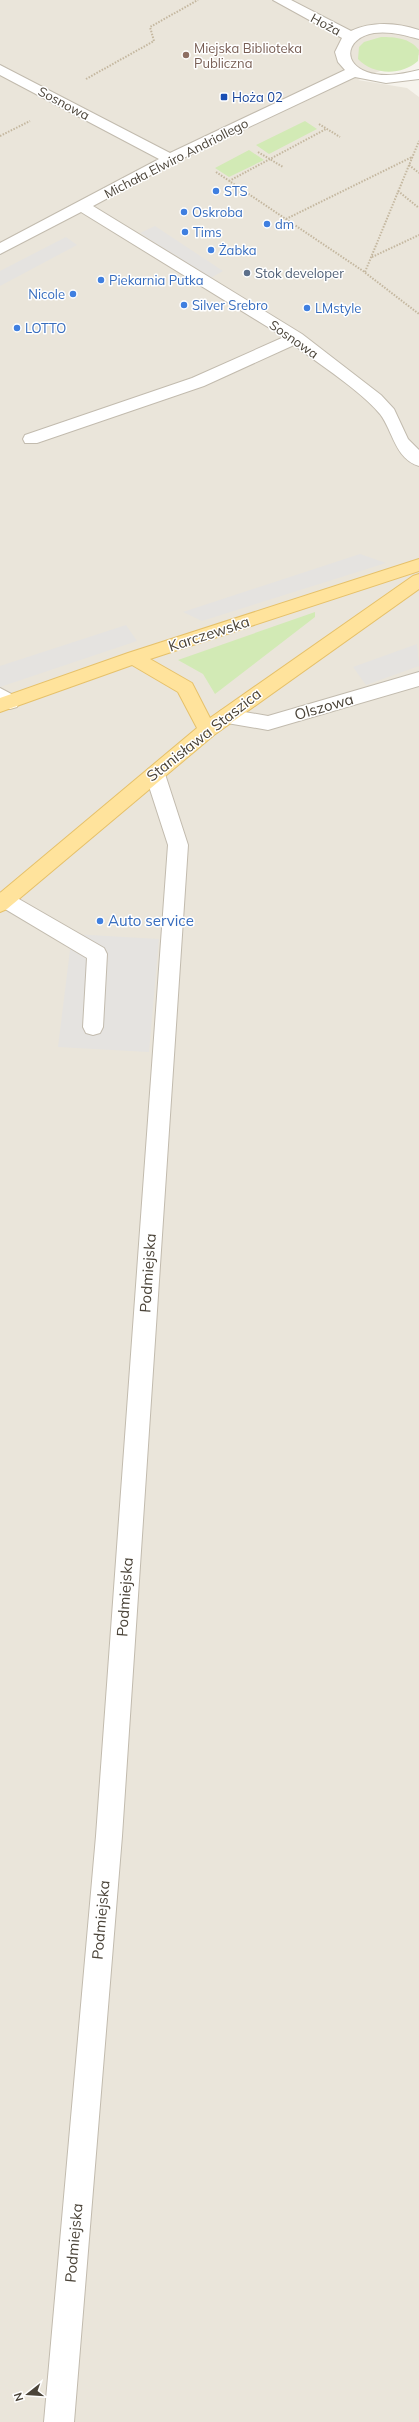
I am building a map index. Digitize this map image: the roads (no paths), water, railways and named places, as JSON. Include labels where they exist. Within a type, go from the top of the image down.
[{"type":"main road","name":"Karczewska","points":[[3,701],[419,565]]},
{"type":"main road","name":"Stanisława Staszica","points":[[3,902],[207,730],[419,580]]},
{"type":"main road","points":[[134,658],[185,688],[207,730]]},
{"type":"street","name":"Hoża","points":[[280,0],[352,37]]},
{"type":"street","points":[[419,35],[399,29],[384,28],[362,32],[352,37],[344,44],[342,56],[346,64],[355,71],[366,76],[386,80],[400,79],[419,74]]},
{"type":"street","name":"Sosnowa","points":[[0,69],[170,159]]},
{"type":"street","name":"Michała Elwiro Andriollego","points":[[0,249],[170,159],[355,71]]},
{"type":"street","name":"Sosnowa","points":[[82,206],[296,338],[375,400],[388,413],[401,442],[419,460]]},
{"type":"street","points":[[32,439],[198,382],[296,338]]},
{"type":"street","name":"Olszowa","points":[[227,716],[268,723],[419,679]]},
{"type":"street","name":"Podmiejska","points":[[59,2422],[109,1828],[178,845],[155,774]]},
{"type":"street","points":[[3,902],[97,954],[93,1027]]},
{"type":"place","name":"Miejska Biblioteka Publiczna","points":[[186,55]]},
{"type":"place","name":"Hoża 02","points":[[224,97]]},
{"type":"place","name":"STS","points":[[216,191]]},
{"type":"place","name":"Oskroba","points":[[184,212]]},
{"type":"place","name":"dm","points":[[267,224]]},
{"type":"place","name":"Tims","points":[[185,232]]},
{"type":"place","name":"Żabka","points":[[211,250]]},
{"type":"place","name":"Stok developer","points":[[247,273]]},
{"type":"place","name":"Piekarnia Putka","points":[[101,280]]},
{"type":"place","name":"Nicole","points":[[73,294]]},
{"type":"place","name":"Silver Srebro","points":[[184,305]]},
{"type":"place","name":"LMstyle","points":[[307,308]]},
{"type":"place","name":"LOTTO","points":[[17,328]]},
{"type":"place","name":"Auto service","points":[[100,921]]}]
